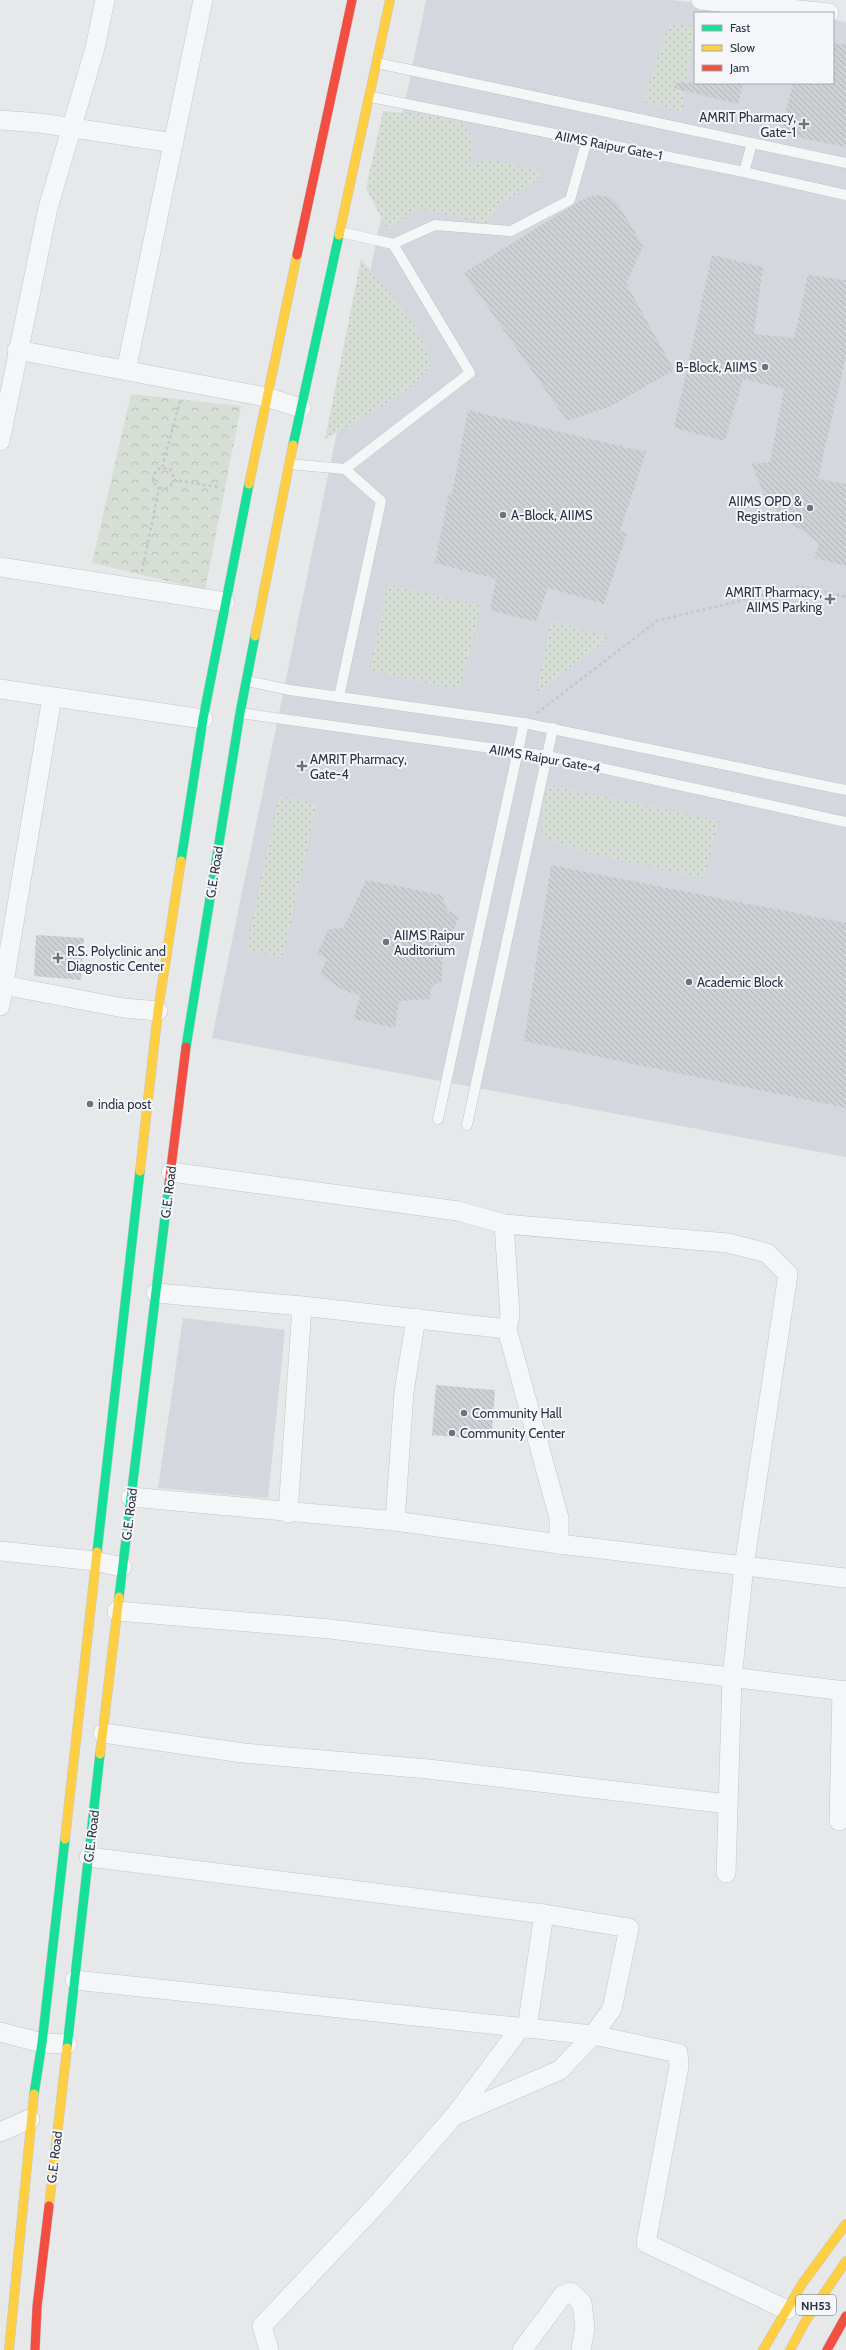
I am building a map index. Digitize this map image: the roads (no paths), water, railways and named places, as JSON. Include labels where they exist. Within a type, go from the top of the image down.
[{"type":"main road","points":[[9,2350],[30,2119],[42,2043],[158,1011],[203,720],[266,397],[352,0]]},
{"type":"main road","name":"G.E. Road","points":[[35,2350],[37,2308],[122,1567],[188,1034],[240,713],[289,464],[390,0]]},
{"type":"main road","points":[[763,2350],[802,2284],[846,2224]]},
{"type":"main road","name":"NH53","points":[[790,2350],[805,2322],[846,2261]]},
{"type":"main road","name":"NH53","points":[[827,2350],[846,2316]]},
{"type":"street","points":[[0,441],[17,350],[48,208],[95,48],[105,0]]},
{"type":"street","points":[[126,371],[203,0]]},
{"type":"street","points":[[701,0],[819,12]]},
{"type":"street","points":[[834,13],[846,15]]},
{"type":"street","points":[[0,120],[72,127],[174,143]]},
{"type":"street","points":[[17,350],[185,383],[266,397],[301,408]]},
{"type":"street","points":[[0,567],[226,602]]},
{"type":"street","points":[[0,689],[203,720]]},
{"type":"street","points":[[0,1006],[52,697]]},
{"type":"street","points":[[4,985],[124,1008],[158,1011]]},
{"type":"street","points":[[171,1172],[458,1211],[504,1224],[728,1243],[768,1253],[788,1274],[744,1566],[732,1678],[726,1873]]},
{"type":"street","points":[[504,1224],[510,1315],[507,1329],[559,1518],[559,1544]]},
{"type":"street","points":[[156,1293],[302,1306],[507,1329]]},
{"type":"street","points":[[288,1513],[302,1306]]},
{"type":"street","points":[[395,1522],[404,1392],[416,1318]]},
{"type":"street","points":[[131,1497],[395,1522],[559,1544],[846,1578]]},
{"type":"street","points":[[0,1551],[95,1561],[122,1567]]},
{"type":"street","points":[[117,1611],[330,1629],[732,1678],[844,1690],[839,1821]]},
{"type":"street","points":[[103,1733],[243,1753],[428,1769],[728,1804]]},
{"type":"street","points":[[89,1856],[544,1914],[629,1928],[612,2008],[593,2035],[560,2070],[454,2116]]},
{"type":"street","points":[[269,2350],[262,2326],[380,2202],[454,2116],[524,2028],[544,1914]]},
{"type":"street","points":[[75,1980],[593,2035],[678,2053],[679,2066],[646,2243],[787,2310]]},
{"type":"street","points":[[0,2032],[42,2043],[67,2044]]},
{"type":"street","points":[[0,2132],[30,2119]]},
{"type":"street","points":[[522,2350],[563,2295],[570,2292],[582,2303],[585,2328],[581,2350]]},
{"type":"lane","points":[[377,63],[846,162]]},
{"type":"lane","name":"AIIMS Raipur Gate-1","points":[[370,96],[744,172],[846,195]]},
{"type":"lane","points":[[340,232],[393,244],[435,225],[512,231],[570,200],[587,140]]},
{"type":"lane","points":[[744,172],[752,143]]},
{"type":"lane","points":[[345,469],[470,373],[393,244]]},
{"type":"lane","points":[[289,464],[345,469],[381,501],[339,697]]},
{"type":"lane","points":[[247,681],[339,697],[553,728],[846,790]]},
{"type":"lane","name":"AIIMS Raipur Gate-4","points":[[240,713],[547,756],[846,822]]},
{"type":"lane","points":[[438,1119],[524,723]]},
{"type":"lane","points":[[468,1125],[553,728]]},
{"type":"place","name":"AMRIT Pharmacy, Gate-1","points":[[804,124]]},
{"type":"place","name":"B-Block, AIIMS","points":[[765,367]]},
{"type":"place","name":"AIIMS OPD & Registration","points":[[810,508]]},
{"type":"place","name":"A-Block, AIIMS","points":[[503,515]]},
{"type":"place","name":"AMRIT Pharmacy, AIIMS Parking","points":[[830,599]]},
{"type":"place","name":"AMRIT Pharmacy, Gate-4","points":[[302,766]]},
{"type":"place","name":"AIIMS Raipur Auditorium","points":[[386,942]]},
{"type":"place","name":"R.S. Polyclinic and Diagnostic Center","points":[[58,958]]},
{"type":"place","name":"Academic Block","points":[[689,982]]},
{"type":"place","name":"india post","points":[[90,1104]]},
{"type":"place","name":"Community Hall","points":[[464,1413]]},
{"type":"place","name":"Community Center","points":[[452,1433]]}]
